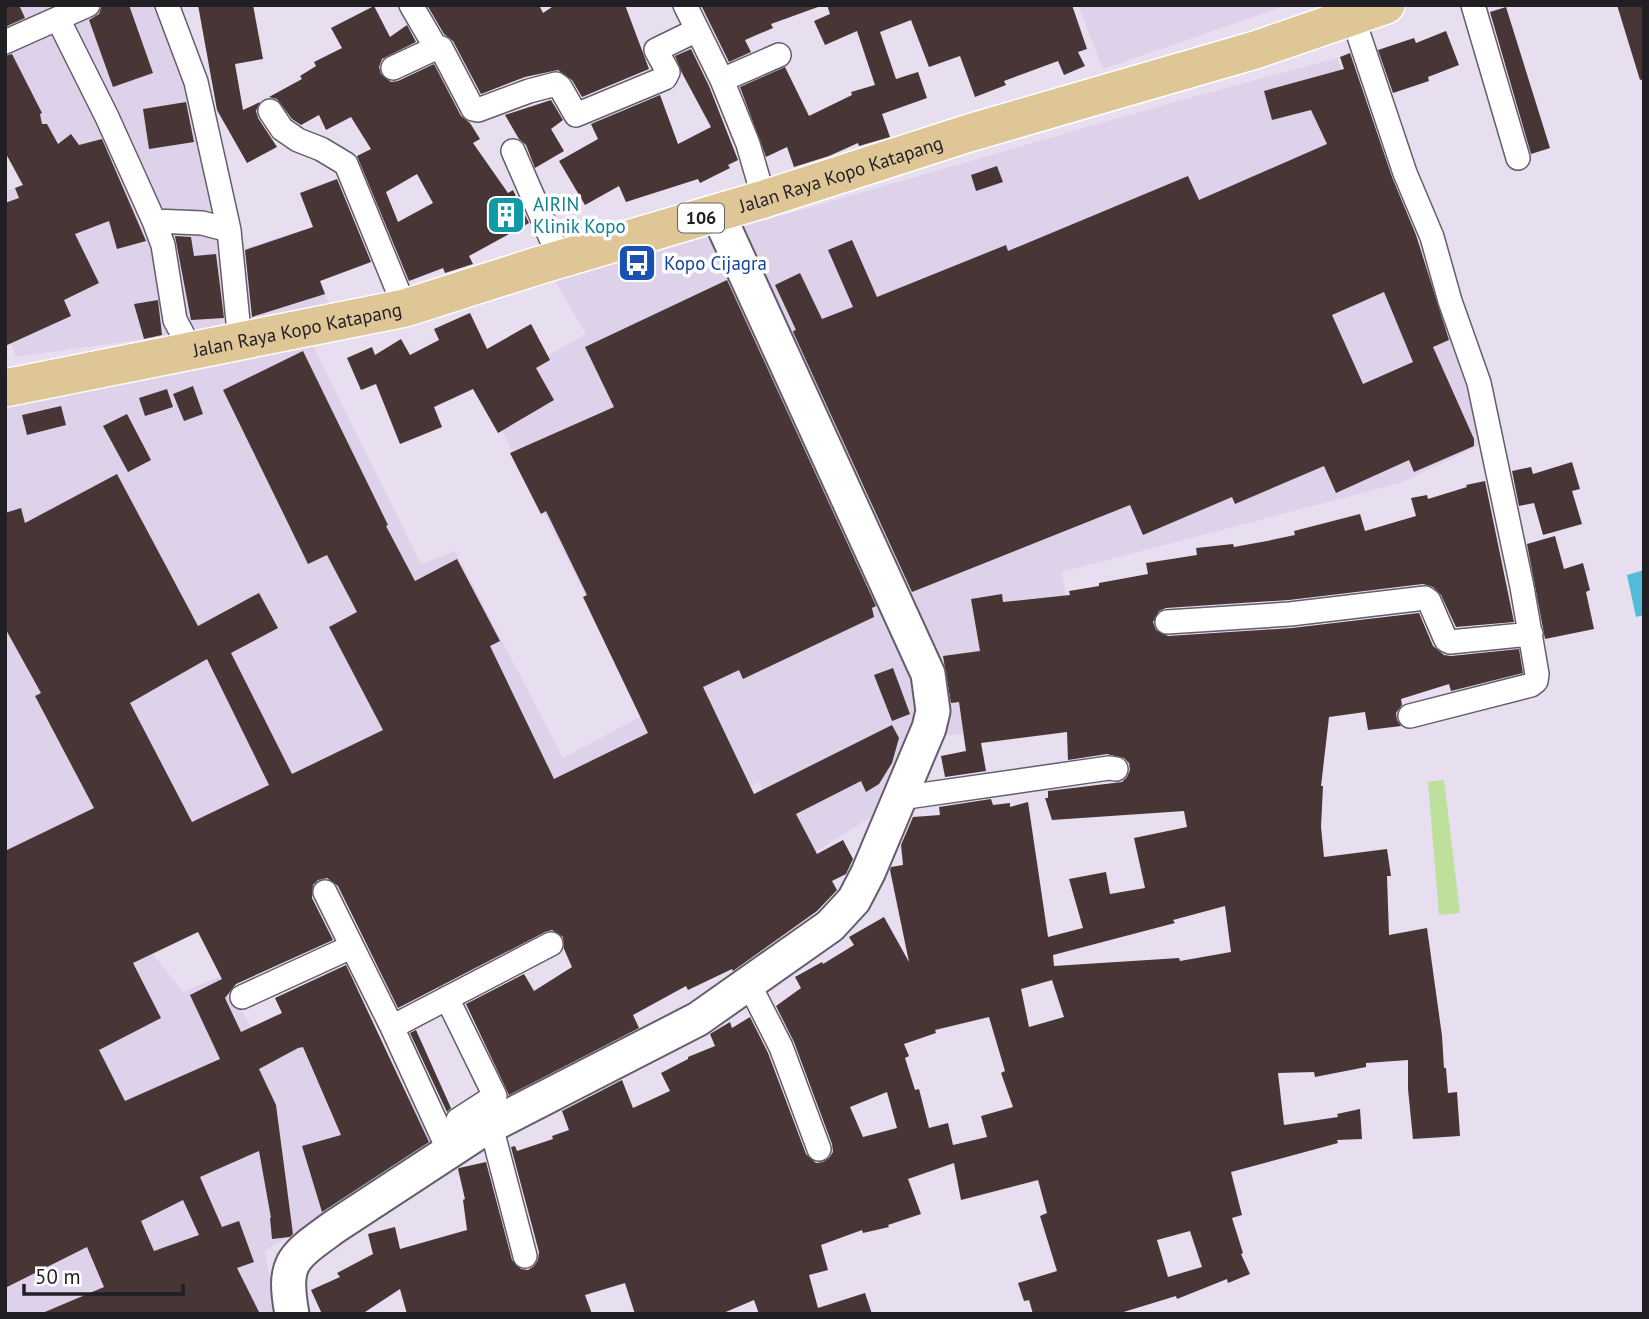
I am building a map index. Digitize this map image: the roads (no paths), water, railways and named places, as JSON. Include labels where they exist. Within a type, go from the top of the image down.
[{"type":"main road","name":"Jalan Raya Kopo Katapang","points":[[5,388],[405,308],[560,259],[718,214],[969,133],[1255,50],[1369,10]]},
{"type":"street","points":[[5,42],[88,5]]},
{"type":"street","points":[[167,5],[196,82],[229,230],[240,342]]},
{"type":"street","points":[[411,5],[436,48]]},
{"type":"street","points":[[685,5],[722,80],[748,144],[764,199]]},
{"type":"street","points":[[1473,5],[1518,158]]},
{"type":"street","points":[[1369,10],[1405,173],[1432,237],[1450,301],[1479,383],[1537,674],[1536,681],[1531,685],[1410,716]]},
{"type":"street","points":[[58,19],[107,117],[154,221],[163,245],[175,320],[192,352]]},
{"type":"street","points":[[393,68],[441,48],[473,109],[478,110],[529,91],[556,85],[576,115],[665,78],[668,72],[656,50],[697,30]]},
{"type":"street","points":[[722,80],[779,55]]},
{"type":"street","points":[[270,111],[282,129],[346,164],[405,308]]},
{"type":"street","points":[[513,150],[560,259]]},
{"type":"street","points":[[292,1314],[287,1278],[294,1261],[300,1253],[334,1227],[491,1126],[698,1019],[830,926],[843,913],[867,873],[929,728],[933,711],[928,674],[718,214]]},
{"type":"street","points":[[154,221],[202,223],[229,230]]},
{"type":"street","points":[[1167,622],[1290,614],[1425,598],[1429,601],[1446,640],[1450,642],[1531,634]]},
{"type":"street","points":[[900,798],[1116,769]]},
{"type":"street","points":[[325,892],[392,1027],[449,1151]]},
{"type":"street","points":[[392,1027],[551,944]]},
{"type":"street","points":[[242,998],[351,947]]},
{"type":"street","points":[[749,984],[782,1047],[819,1149]]},
{"type":"street","points":[[447,998],[495,1096],[458,1120]]},
{"type":"street","points":[[491,1126],[525,1256]]},
{"type":"water","points":[[1644,570],[1644,615],[1636,617],[1627,575]]},
{"type":"place","name":"AIRIN Klinik Kopo","points":[[506,215]]},
{"type":"place","name":"Kopo Cijagra","points":[[637,263]]}]
